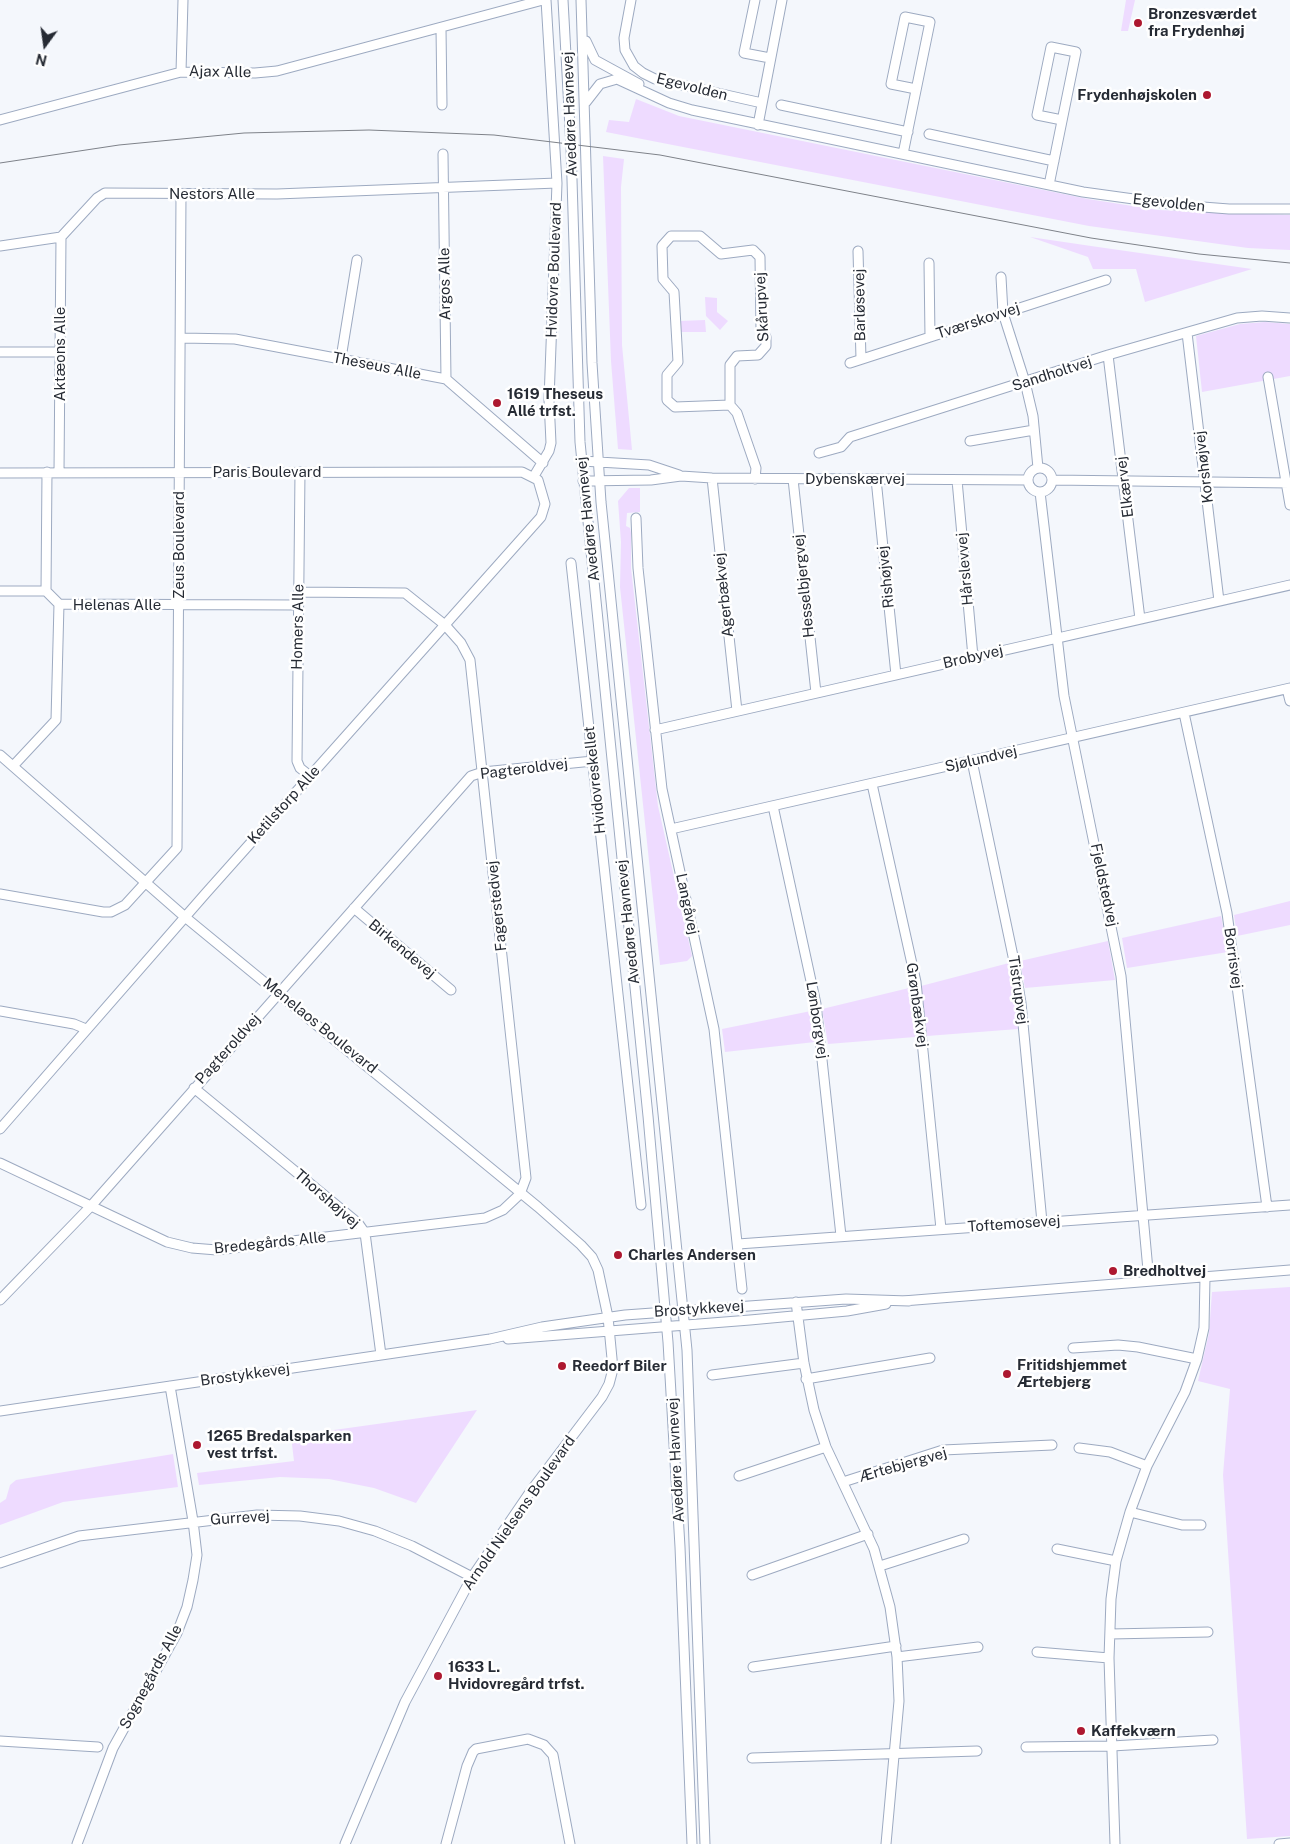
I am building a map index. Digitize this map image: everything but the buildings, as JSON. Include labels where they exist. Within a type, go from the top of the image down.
[{"type":"street","points":[[181,72],[183,0]]},
{"type":"street","name":"Ajax Alle","points":[[0,120],[154,77],[181,72],[255,73],[276,70],[545,0]]},
{"type":"street","name":"Hvidovre Boulevard","points":[[534,476],[543,463],[551,443],[549,400],[557,183],[545,0]]},
{"type":"street","name":"Avedøre Havnevej","points":[[563,0],[571,138],[577,364],[583,481],[648,1116],[666,1327],[680,1547],[692,1844]]},
{"type":"street","name":"Avedøre Havnevej","points":[[581,0],[586,102],[591,334],[599,481],[610,613],[684,1325],[691,1425],[705,1844]]},
{"type":"street","name":"Egevolden","points":[[631,0],[624,38],[625,50],[634,66],[655,79],[762,103]]},
{"type":"street","points":[[755,0],[744,53],[770,58]]},
{"type":"street","points":[[758,124],[782,0]]},
{"type":"street","points":[[903,154],[930,22],[905,17],[891,84],[916,90]]},
{"type":"street","points":[[442,28],[442,105]]},
{"type":"street","name":"Egevolden","points":[[583,33],[595,60],[626,75],[649,92],[669,103],[692,110],[1049,185],[1140,201],[1228,209],[1290,209]]},
{"type":"street","points":[[1049,185],[1076,52],[1051,47],[1037,115],[1062,120]]},
{"type":"street","name":"Egevolden","points":[[586,102],[600,84],[613,79],[649,92]]},
{"type":"street","points":[[780,105],[908,132]]},
{"type":"street","points":[[929,134],[1054,161]]},
{"type":"street","points":[[443,154],[443,188]]},
{"type":"street","name":"Nestors Alle","points":[[61,237],[97,198],[105,193],[277,194],[557,183]]},
{"type":"street","name":"Argos Alle","points":[[443,188],[446,379]]},
{"type":"street","name":"Zeus Boulevard","points":[[0,894],[103,912],[125,905],[177,848],[182,194]]},
{"type":"street","name":"Skårupvej","points":[[671,236],[700,236],[721,254],[753,250],[760,257],[760,331],[766,337],[766,346],[758,355],[737,356],[730,365],[730,405],[675,407],[667,400],[667,375],[678,362],[674,292],[663,279],[662,246],[671,236]]},
{"type":"street","points":[[0,246],[61,237]]},
{"type":"street","name":"Aktæons Alle","points":[[59,472],[61,237]]},
{"type":"street","name":"Barløsevej","points":[[858,251],[861,359]]},
{"type":"street","points":[[341,358],[357,260]]},
{"type":"street","points":[[929,263],[930,337]]},
{"type":"street","points":[[1000,277],[1003,313],[1025,382],[1034,430],[1038,468]]},
{"type":"street","name":"Tværskovvej","points":[[850,363],[1106,280]]},
{"type":"street","name":"Sandholtvej","points":[[819,453],[841,447],[850,438],[1108,356],[1237,318],[1262,316],[1290,318]]},
{"type":"street","name":"Korshøjvej","points":[[1188,333],[1207,482],[1219,601]]},
{"type":"street","name":"Theseus Alle","points":[[180,338],[234,339],[446,379],[543,463]]},
{"type":"street","points":[[0,352],[60,352]]},
{"type":"street","name":"Elkærvej","points":[[1108,356],[1140,619]]},
{"type":"street","points":[[1268,377],[1289,482],[1290,505]]},
{"type":"street","points":[[730,405],[737,413],[743,428],[756,468],[755,479]]},
{"type":"street","points":[[970,441],[1034,430]]},
{"type":"street","name":"Dybenskærvej","points":[[582,461],[650,465],[681,476]]},
{"type":"street","points":[[1038,468],[1047,470],[1052,480],[1049,488],[1040,492],[1030,487],[1028,480],[1030,472],[1038,468]]},
{"type":"street","points":[[0,591],[46,591],[47,472]]},
{"type":"street","name":"Homers Alle","points":[[300,472],[297,761],[300,768],[310,776]]},
{"type":"street","name":"Paris Boulevard","points":[[0,473],[522,472],[534,476]]},
{"type":"street","name":"Ketilstorp Alle","points":[[0,1129],[185,917],[541,517],[545,504],[544,496],[538,480],[534,476]]},
{"type":"street","name":"Dybenskærvej","points":[[583,481],[651,480],[681,476],[755,479],[1028,480]]},
{"type":"street","name":"Agerbækvej","points":[[712,478],[737,711]]},
{"type":"street","name":"Hesselbjergvej","points":[[793,479],[816,693]]},
{"type":"street","name":"Rishøjvej","points":[[876,480],[896,674]]},
{"type":"street","name":"Hårslevvej","points":[[957,480],[973,657]]},
{"type":"street","points":[[1052,480],[1289,482]]},
{"type":"street","name":"Fjeldstedvej","points":[[1040,492],[1064,696],[1115,936],[1121,976],[1149,1281]]},
{"type":"street","name":"Langåvej","points":[[636,518],[638,568],[662,789],[714,1029],[742,1289]]},
{"type":"street","name":"Hvidovreskellet","points":[[571,563],[641,1205]]},
{"type":"street","name":"Brobyvej","points":[[655,730],[1290,585]]},
{"type":"street","name":"Helenas Alle","points":[[46,591],[59,604],[298,605]]},
{"type":"street","points":[[299,592],[406,593],[445,625]]},
{"type":"street","points":[[5,762],[56,720],[59,604]]},
{"type":"street","name":"Fagerstedvej","points":[[445,625],[461,643],[470,660],[526,1178],[520,1194]]},
{"type":"street","points":[[1289,689],[1290,701]]},
{"type":"street","name":"Sjølundvej","points":[[671,829],[1289,689]]},
{"type":"street","name":"Borrisvej","points":[[1184,713],[1227,913],[1267,1207]]},
{"type":"street","name":"Pagteroldvej","points":[[0,1300],[90,1206],[470,776],[483,772],[593,761]]},
{"type":"street","name":"Tistrupvej","points":[[972,761],[1013,955],[1021,1003],[1042,1222]]},
{"type":"street","name":"Menelaos Boulevard","points":[[5,762],[185,917],[426,1113],[592,1257],[598,1270],[608,1317]]},
{"type":"street","name":"Grønbækvej","points":[[872,784],[916,982],[941,1229]]},
{"type":"street","name":"Lønborgvej","points":[[773,806],[816,1004],[841,1236]]},
{"type":"street","name":"Birkendevej","points":[[354,908],[450,990]]},
{"type":"street","points":[[0,1011],[74,1024],[86,1029]]},
{"type":"street","name":"Thorshøjvej","points":[[194,1088],[358,1223],[365,1233],[381,1355]]},
{"type":"street","name":"Bredegårds Alle","points":[[0,1162],[167,1242],[192,1248],[217,1250],[485,1218],[503,1210],[520,1194]]},
{"type":"street","name":"Toftemosevej","points":[[738,1244],[1290,1205]]},
{"type":"street","name":"Brostykkevej","points":[[490,1339],[542,1327],[664,1311],[846,1299],[909,1300],[1290,1270]]},
{"type":"street","points":[[1115,1844],[1109,1658],[1111,1599],[1116,1561],[1130,1512],[1147,1466],[1185,1392],[1197,1359],[1204,1328],[1205,1277]]},
{"type":"street","name":"Brostykkevej","points":[[0,1411],[490,1339],[666,1327],[847,1311],[909,1300]]},
{"type":"street","name":"Ærtebjergvej","points":[[796,1302],[806,1379],[826,1447],[868,1534],[880,1566],[896,1646],[899,1701],[886,1844]]},
{"type":"street","name":"Arnold Nielsens Boulevard","points":[[345,1844],[405,1702],[472,1577],[530,1492],[602,1397],[613,1369],[608,1317]]},
{"type":"street","points":[[1073,1348],[1118,1345],[1138,1347],[1197,1359]]},
{"type":"street","points":[[806,1379],[930,1358]]},
{"type":"street","points":[[712,1375],[804,1363]]},
{"type":"street","name":"Sognegårds Alle","points":[[77,1844],[113,1748],[176,1635],[187,1607],[197,1555],[170,1386]]},
{"type":"street","name":"Ærtebjergvej","points":[[843,1482],[943,1450],[1052,1445]]},
{"type":"street","points":[[739,1476],[826,1447]]},
{"type":"street","points":[[1079,1448],[1110,1452],[1147,1466]]},
{"type":"street","points":[[1130,1512],[1182,1525],[1201,1525]]},
{"type":"street","name":"Gurrevej","points":[[0,1563],[79,1536],[193,1521],[257,1515],[300,1516],[339,1521],[375,1531],[412,1546],[472,1577]]},
{"type":"street","points":[[752,1575],[868,1534]]},
{"type":"street","points":[[880,1566],[964,1539]]},
{"type":"street","points":[[1056,1548],[1116,1561]]},
{"type":"street","points":[[1110,1634],[1208,1632]]},
{"type":"street","points":[[753,1667],[896,1646]]},
{"type":"street","points":[[897,1657],[978,1647]]},
{"type":"street","points":[[1037,1652],[1109,1658]]},
{"type":"street","points":[[446,1844],[467,1766],[473,1752],[476,1749],[528,1739],[538,1741],[553,1756],[570,1844]]},
{"type":"street","points":[[1026,1747],[1112,1746],[1213,1740]]},
{"type":"street","points":[[0,1741],[98,1747]]},
{"type":"street","points":[[752,1758],[977,1751]]},
{"type":"street","points":[[1280,1844],[1290,1843]]},
{"type":"shaded area","points":[[1126,0],[1135,0],[1128,31],[1121,31]]},
{"type":"shaded area","points":[[636,99],[679,116],[1088,199],[1158,210],[1290,215],[1290,250],[1248,248],[1089,226],[606,132],[609,120],[629,122]]},
{"type":"shaded area","points":[[603,156],[624,159],[621,187],[622,345],[632,450],[618,449],[611,361]]},
{"type":"shaded area","points":[[1030,237],[1252,269],[1145,302],[1136,269],[1093,269],[1088,257]]},
{"type":"shaded area","points":[[705,297],[717,298],[717,312],[728,321],[720,330],[706,316]]},
{"type":"shaded area","points":[[705,320],[706,332],[681,332],[680,321]]},
{"type":"shaded area","points":[[1265,322],[1290,324],[1290,376],[1202,392],[1196,336],[1240,324]]},
{"type":"shaded area","points":[[629,488],[640,488],[640,512],[627,513],[626,526],[630,528],[631,533],[631,568],[658,806],[692,956],[687,961],[660,965],[620,587],[621,542],[618,501]]},
{"type":"shaded area","points":[[1290,901],[1290,925],[1237,936],[1234,915]]},
{"type":"shaded area","points":[[1221,916],[1228,952],[1127,968],[1122,938]]},
{"type":"shaded area","points":[[1108,941],[1115,980],[1025,988],[1020,961]]},
{"type":"shaded area","points":[[1009,963],[1018,1029],[927,1036],[921,986]]},
{"type":"shaded area","points":[[909,988],[915,1037],[828,1044],[822,1009]]},
{"type":"shaded area","points":[[811,1011],[815,1042],[725,1052],[722,1029]]},
{"type":"shaded area","points":[[1290,1287],[1290,1836],[1247,1839],[1223,1475],[1230,1389],[1198,1381],[1209,1333],[1212,1292]]},
{"type":"shaded area","points":[[477,1410],[416,1503],[374,1488],[329,1479],[280,1477],[199,1485],[197,1473],[294,1461],[291,1436]]},
{"type":"shaded area","points":[[173,1454],[178,1487],[63,1502],[0,1525],[0,1503],[6,1499],[10,1485],[16,1480]]},
{"type":"tram line","points":[[0,163],[119,145],[244,133],[369,130],[494,135],[660,155],[1091,238],[1199,254],[1290,263]]},
{"type":"place","name":"Bronzesværdet fra Frydenhøj","points":[[1138,23]]},
{"type":"place","name":"Frydenhøjskolen","points":[[1207,95]]},
{"type":"place","name":"1619 Theseus Allé trfst.","points":[[497,403]]},
{"type":"place","name":"Charles Andersen","points":[[618,1255]]},
{"type":"place","name":"Bredholtvej","points":[[1113,1271]]},
{"type":"place","name":"Reedorf Biler","points":[[562,1366]]},
{"type":"place","name":"Fritidshjemmet Ærtebjerg","points":[[1007,1374]]},
{"type":"place","name":"1265 Bredalsparken vest trfst.","points":[[197,1445]]},
{"type":"place","name":"1633 L. Hvidovregård trfst.","points":[[438,1676]]},
{"type":"place","name":"Kaffekværn","points":[[1081,1731]]}]
